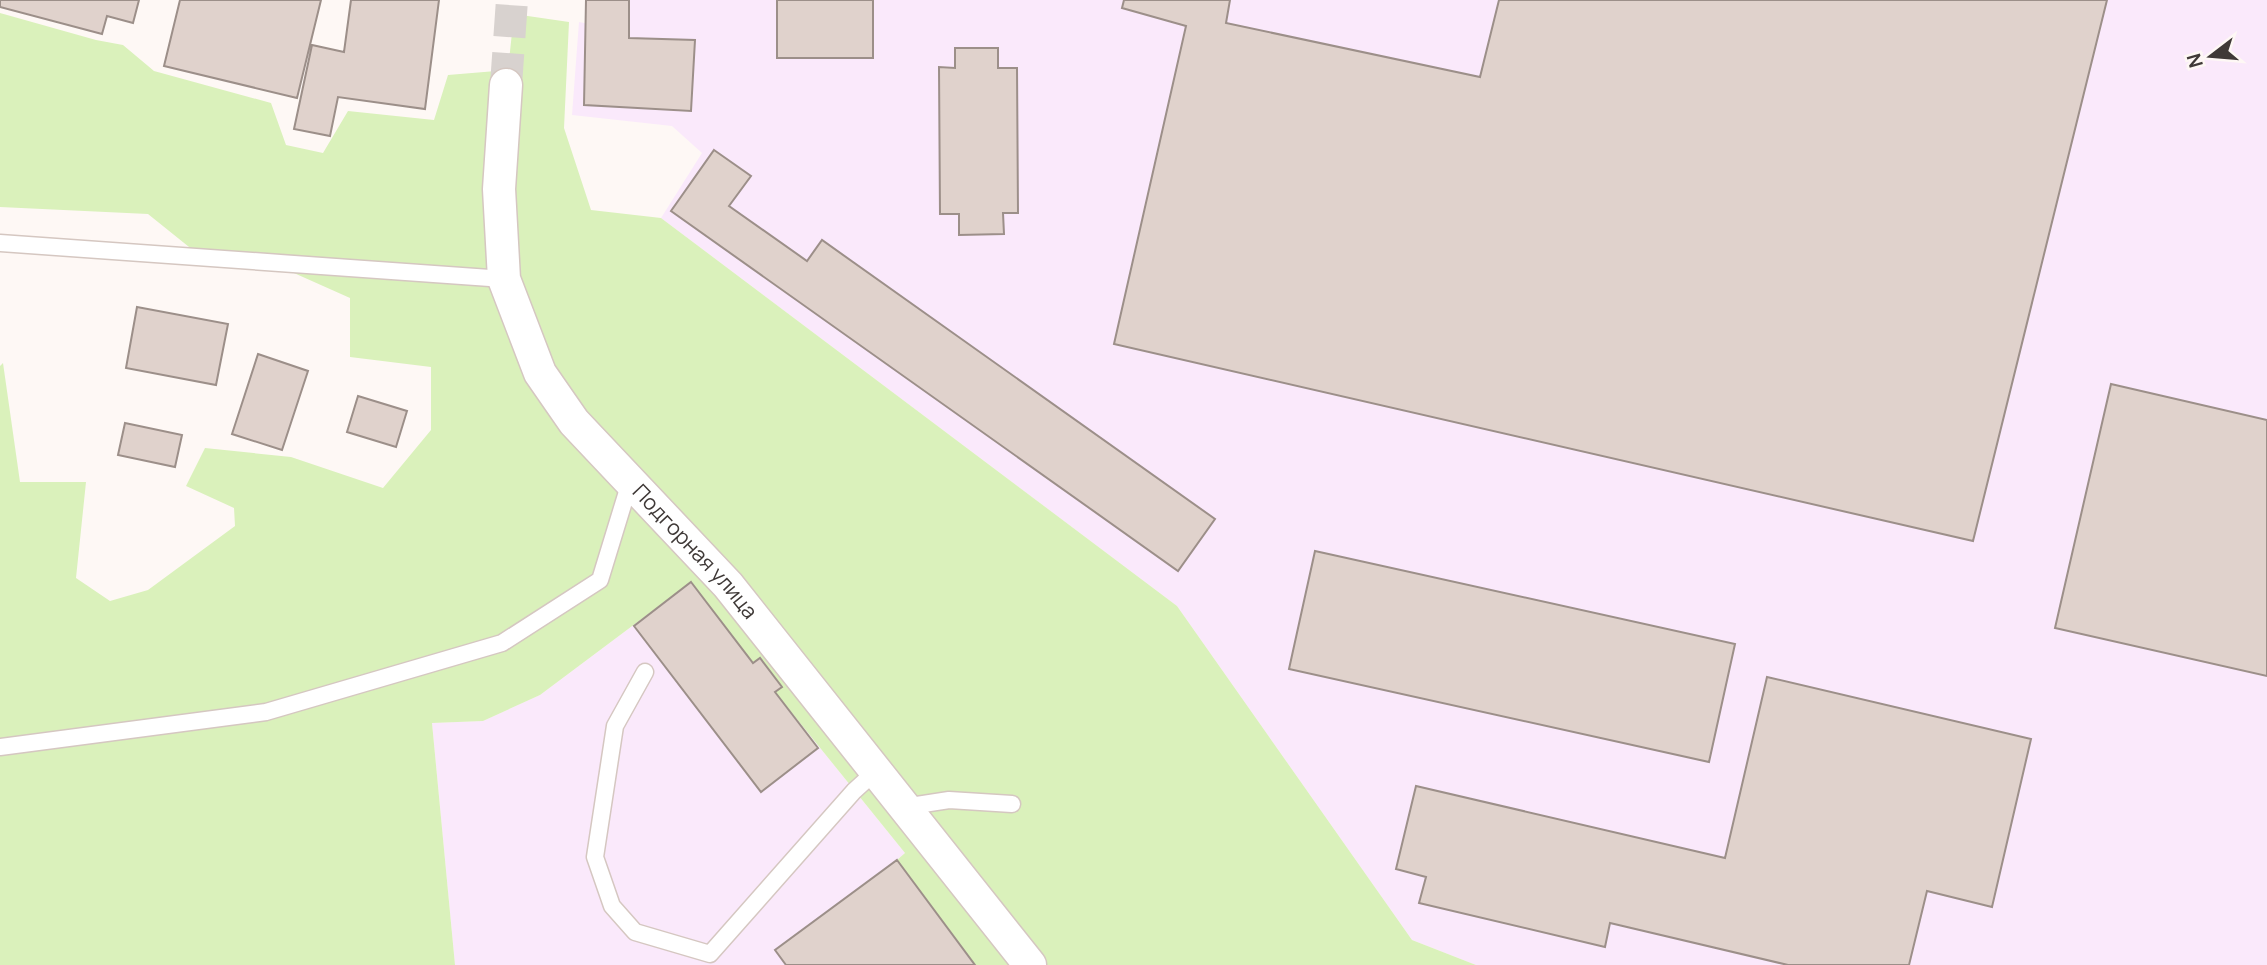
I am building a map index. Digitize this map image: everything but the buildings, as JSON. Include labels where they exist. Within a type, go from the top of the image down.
[{"type":"street","name":"Подгорная улица","points":[[506,85],[499,189],[504,279],[540,373],[574,422],[728,585],[1030,965]]},
{"type":"lane","points":[[0,243],[504,279]]},
{"type":"lane","points":[[0,747],[267,712],[502,643],[600,580],[630,482]]},
{"type":"lane","points":[[645,672],[615,726],[595,858],[612,906],[635,932],[710,954],[853,791],[876,771]]},
{"type":"lane","points":[[904,807],[949,800],[1012,804]]},
{"type":"shaded area","points":[[617,0],[2267,0],[2267,965],[1476,965],[1412,940],[1177,606],[661,218],[702,153],[672,126],[572,115],[579,22],[616,29]]},
{"type":"shaded area","points":[[691,582],[753,662],[760,658],[782,687],[775,692],[905,853],[897,860],[975,965],[455,965],[432,723],[483,721],[540,695]]},
{"type":"green space","points":[[0,13],[123,45],[154,71],[271,103],[286,145],[323,153],[348,111],[434,120],[448,75],[508,70],[514,14],[569,22],[564,128],[591,210],[661,218],[1177,606],[1412,940],[1476,965],[975,965],[897,860],[905,853],[775,692],[782,687],[760,658],[753,663],[691,582],[540,695],[483,721],[432,723],[455,965],[0,965],[0,366],[3,363],[20,482],[86,482],[76,578],[110,601],[148,590],[235,526],[234,508],[186,486],[205,448],[291,457],[383,488],[431,430],[431,367],[350,357],[350,298],[267,261],[204,259],[148,214],[0,207]]},
{"type":"tunnel","points":[[506,85],[512,0]]}]
